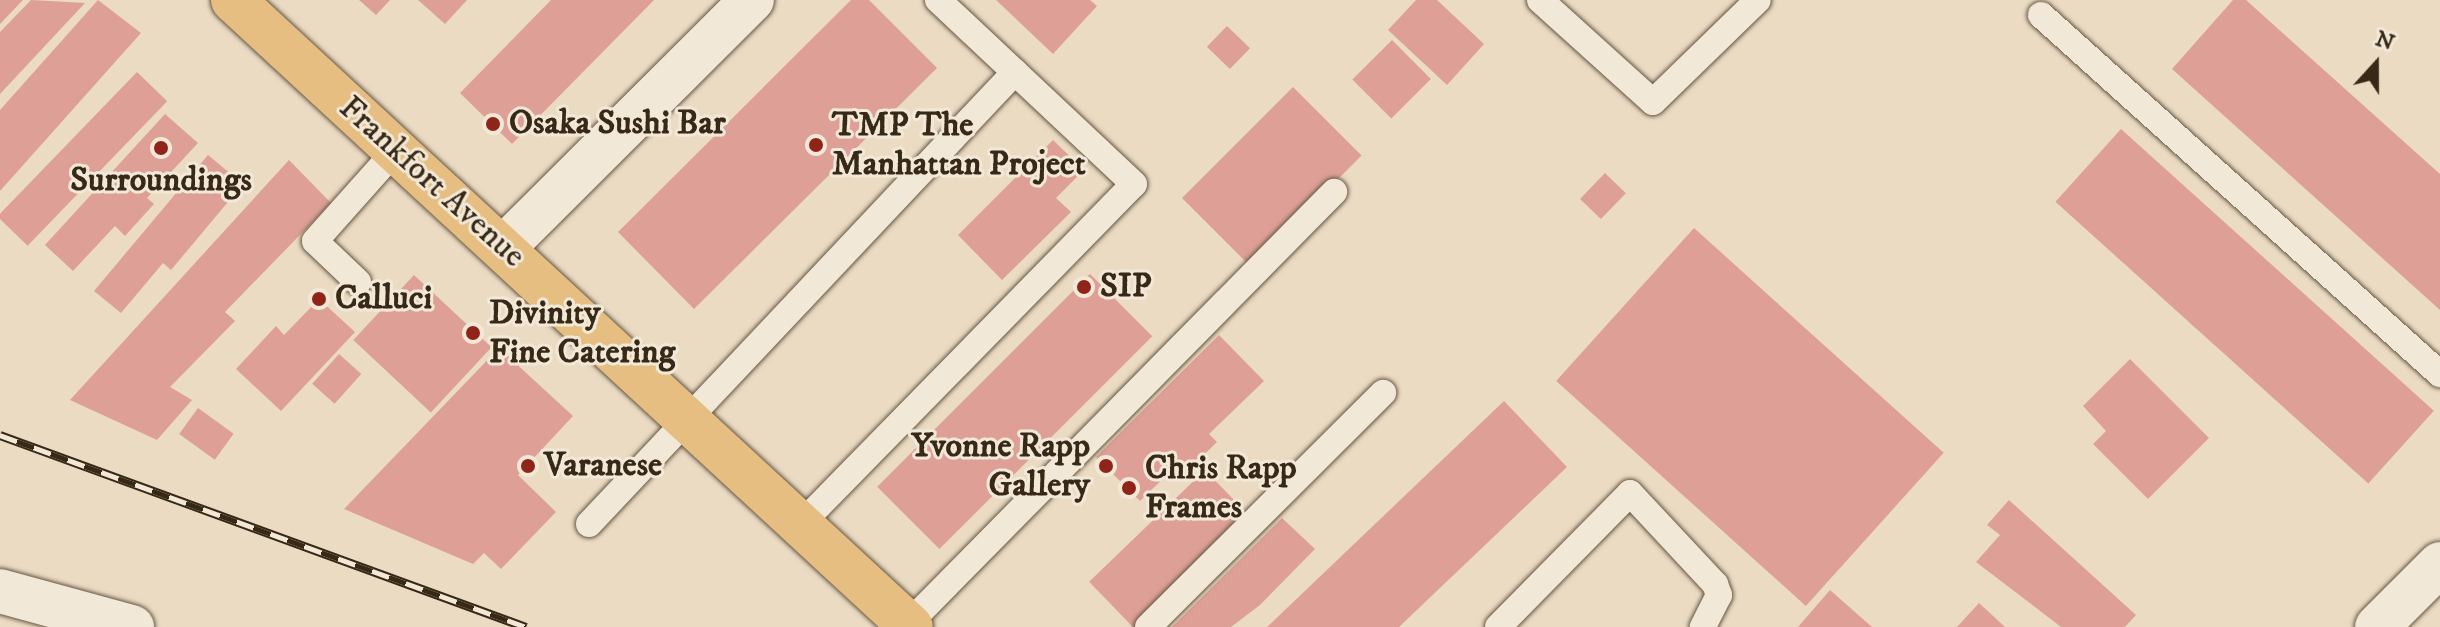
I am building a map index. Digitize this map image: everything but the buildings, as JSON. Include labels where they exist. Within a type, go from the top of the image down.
[{"type":"main road","name":"Frankfort Avenue","points":[[233,0],[504,247],[910,626]]},
{"type":"street","points":[[504,247],[752,0]]},
{"type":"street","points":[[2377,627],[2440,564]]},
{"type":"street","points":[[0,591],[132,627]]},
{"type":"lane","points":[[800,525],[1134,184],[938,0]]},
{"type":"lane","points":[[1549,3],[1653,102],[1758,0]]},
{"type":"lane","points":[[2041,15],[2440,374]]},
{"type":"lane","points":[[589,524],[1015,72]]},
{"type":"lane","points":[[358,282],[315,241],[397,149]]},
{"type":"lane","points":[[910,626],[1334,192]]},
{"type":"lane","points":[[1148,627],[1383,393]]},
{"type":"lane","points":[[1498,627],[1630,493],[1715,584],[1719,595],[1703,627]]},
{"type":"railway","points":[[0,435],[526,627]]},
{"type":"place","name":"Osaka Sushi Bar","points":[[493,124]]},
{"type":"place","name":"TMP The Manhattan Project","points":[[816,145]]},
{"type":"place","name":"Surroundings","points":[[161,148]]},
{"type":"place","name":"SIP","points":[[1084,287]]},
{"type":"place","name":"Calluci","points":[[319,299]]},
{"type":"place","name":"Divinity Fine Catering","points":[[473,333]]},
{"type":"place","name":"Varanese","points":[[528,466]]},
{"type":"place","name":"Yvonne Rapp Gallery","points":[[1106,466]]},
{"type":"place","name":"Chris Rapp Frames","points":[[1129,488]]}]
